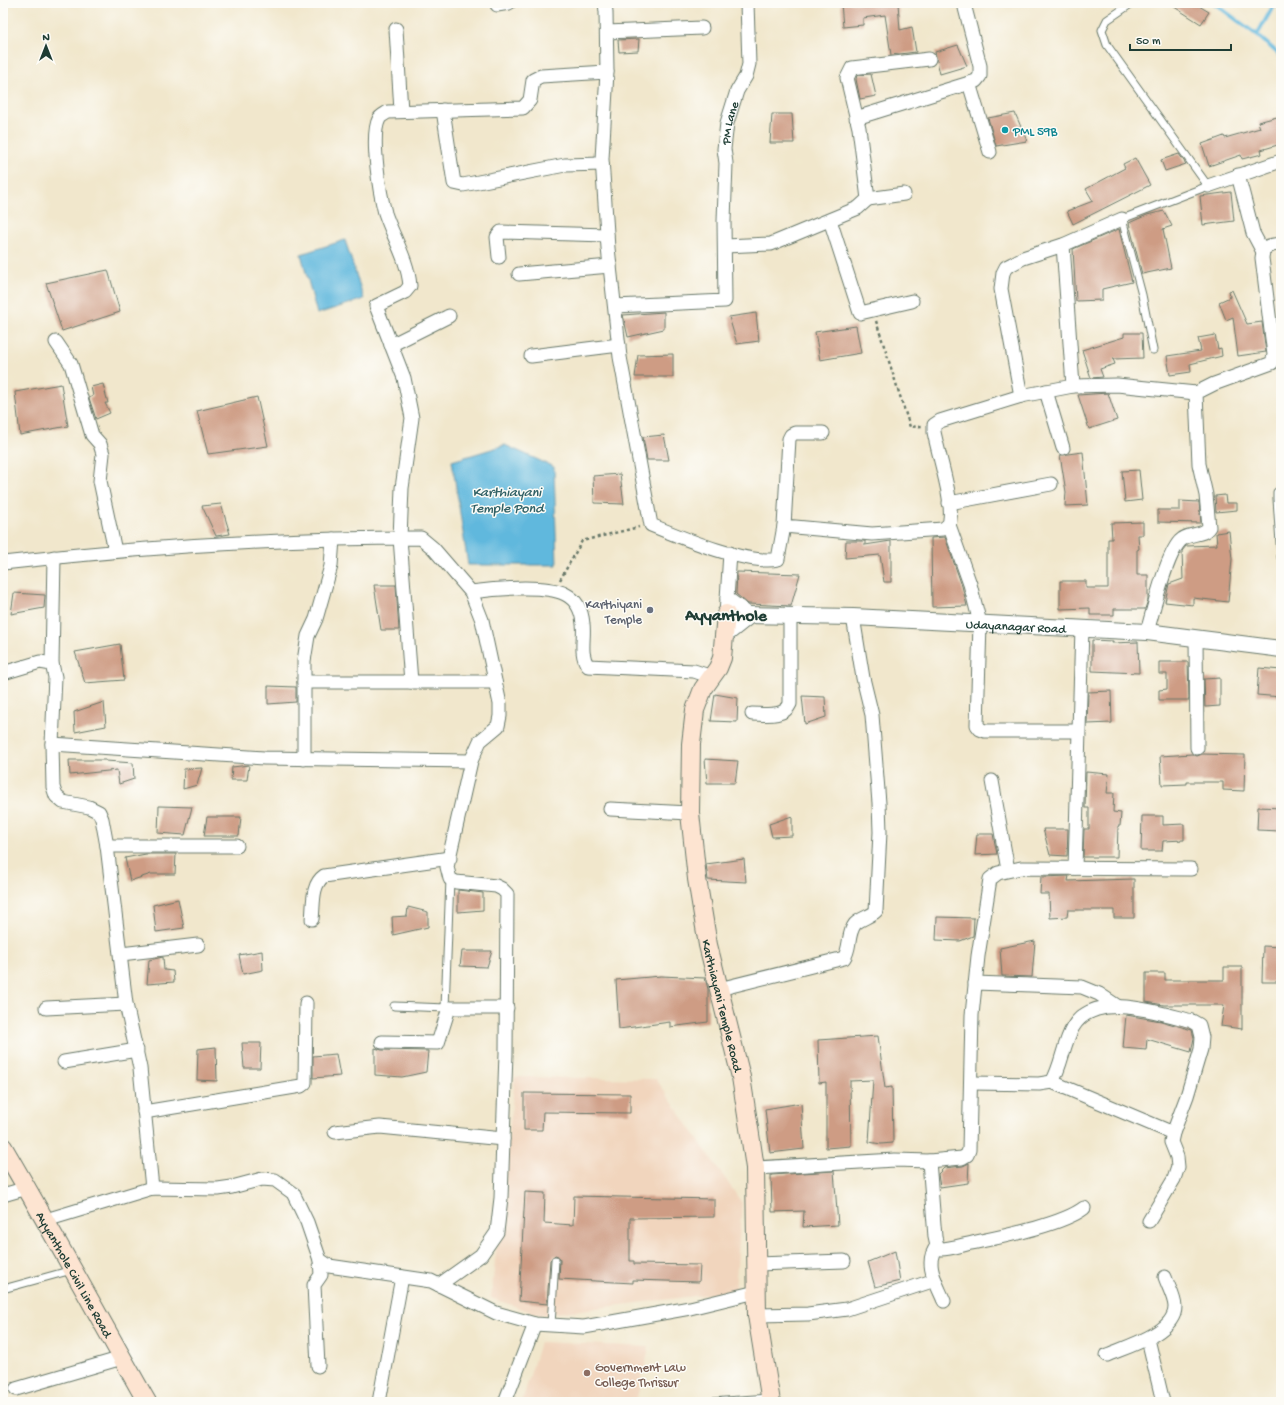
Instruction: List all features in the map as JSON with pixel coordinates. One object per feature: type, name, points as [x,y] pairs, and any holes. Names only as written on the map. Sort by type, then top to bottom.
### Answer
[{"type":"main road","name":"Karthiayani Temple Road","points":[[727,606],[722,658],[718,668],[703,689],[695,710],[691,744],[690,813],[697,879],[708,945],[741,1077],[755,1168],[757,1315],[771,1400]]},
{"type":"main road","name":"Ayyanthole Civil Line Road","points":[[3,1147],[46,1220],[72,1270],[147,1402]]},
{"type":"street","points":[[605,3],[607,72],[602,164],[607,235],[619,345],[651,524],[685,539],[730,553],[768,562],[778,559],[784,526],[791,435],[795,433],[823,433]]},
{"type":"street","name":"PM Lane","points":[[615,306],[725,301],[724,246],[726,163],[724,148],[727,123],[737,91],[746,76],[749,64],[747,3]]},
{"type":"street","points":[[856,118],[976,81],[980,76],[980,66],[965,8]]},
{"type":"street","points":[[607,32],[702,28]]},
{"type":"street","points":[[396,29],[401,111]]},
{"type":"street","points":[[868,199],[859,128],[847,78],[852,68],[930,59]]},
{"type":"street","points":[[411,682],[400,538],[402,488],[412,418],[404,378],[376,306],[405,292],[410,286],[400,250],[385,213],[377,170],[375,131],[379,118],[388,112],[401,111],[523,108],[530,100],[533,80],[542,76],[607,72]]},
{"type":"street","points":[[969,83],[990,152]]},
{"type":"street","points":[[443,110],[454,183],[463,185],[565,165],[602,164]]},
{"type":"street","points":[[1208,186],[1281,160]]},
{"type":"street","points":[[1078,731],[985,731],[980,729],[977,725],[980,623],[970,584],[949,525],[949,503],[934,432],[934,425],[940,421],[1021,396],[1072,386],[1117,385],[1196,393],[1214,384],[1272,363],[1274,355],[1262,250],[1252,233],[1238,175]]},
{"type":"street","points":[[724,246],[771,244],[858,208],[868,199],[904,194]]},
{"type":"street","points":[[1021,396],[1001,289],[1003,273],[1006,267],[1023,258],[1063,245],[1122,219]]},
{"type":"street","points":[[830,220],[860,313],[912,301]]},
{"type":"street","points":[[499,257],[497,237],[501,232],[607,235]]},
{"type":"street","points":[[1262,250],[1267,246],[1281,244]]},
{"type":"street","points":[[1063,245],[1072,386]]},
{"type":"street","points":[[519,274],[610,266]]},
{"type":"street","points":[[391,345],[449,316]]},
{"type":"street","points":[[56,342],[71,364],[92,436],[100,444],[103,454],[100,481],[115,551]]},
{"type":"street","points":[[531,356],[619,345]]},
{"type":"street","points":[[1046,391],[1064,448]]},
{"type":"street","points":[[1147,632],[1163,579],[1175,549],[1185,537],[1207,531],[1210,527],[1206,495],[1199,464],[1196,393]]},
{"type":"street","points":[[949,503],[1051,484]]},
{"type":"street","points":[[784,526],[872,534],[943,528],[949,525]]},
{"type":"street","points":[[3,563],[115,551],[333,539],[421,538],[433,548],[471,592],[482,620],[495,682],[500,716],[498,726],[480,741],[471,761],[447,867],[450,879],[456,882],[496,886],[507,894],[507,1008],[501,1198],[497,1232],[481,1255],[439,1285]]},
{"type":"street","points":[[304,759],[304,661],[308,636],[316,619],[331,566],[333,539]]},
{"type":"street","points":[[725,634],[749,615],[727,606],[730,553]]},
{"type":"street","points":[[54,557],[52,664],[55,677],[52,744],[53,787],[56,796],[63,802],[90,807],[98,812],[107,846],[126,1004],[136,1050],[152,1188]]},
{"type":"street","points":[[471,592],[500,588],[525,588],[564,594],[573,600],[580,609],[583,624],[583,655],[584,661],[588,666],[694,671],[712,677]]},
{"type":"street","name":"Udayanagar Road","points":[[749,615],[853,617],[1147,632],[1281,649]]},
{"type":"street","points":[[752,714],[783,713],[788,710],[790,704],[790,616]]},
{"type":"street","points":[[720,989],[844,958],[848,951],[854,926],[860,920],[871,916],[876,911],[880,840],[879,803],[872,715],[863,678],[853,617]]},
{"type":"street","points":[[1075,868],[1082,628]]},
{"type":"street","points":[[1196,638],[1197,748]]},
{"type":"street","points":[[3,673],[40,662],[52,664]]},
{"type":"street","points":[[304,682],[495,682]]},
{"type":"street","points":[[52,744],[264,758],[471,761]]},
{"type":"street","points":[[992,781],[1008,870]]},
{"type":"street","points":[[610,809],[690,813]]},
{"type":"street","points":[[107,846],[237,846]]},
{"type":"street","points":[[312,919],[315,888],[319,880],[324,876],[450,858]]},
{"type":"street","points":[[755,1168],[896,1160],[929,1161],[962,1158],[967,1155],[969,1150],[972,1014],[987,888],[990,879],[998,873],[1021,868],[1191,869]]},
{"type":"street","points":[[121,954],[198,945]]},
{"type":"street","points":[[975,983],[1082,987],[1100,994],[1117,1006]]},
{"type":"street","points":[[144,1112],[301,1086],[305,1083],[306,1003]]},
{"type":"street","points":[[46,1008],[126,1004]]},
{"type":"street","points":[[1052,1082],[1068,1036],[1074,1025],[1083,1016],[1098,1009],[1117,1006],[1141,1008],[1192,1021],[1199,1025],[1202,1037],[1201,1049],[1171,1142],[1177,1157],[1178,1167],[1174,1179],[1149,1221]]},
{"type":"street","points":[[382,1042],[438,1043],[447,1008],[507,1008]]},
{"type":"street","points":[[64,1062],[136,1050]]},
{"type":"street","points":[[970,1083],[1039,1084],[1052,1082],[1173,1133]]},
{"type":"street","points":[[336,1132],[380,1127],[503,1139]]},
{"type":"street","points":[[929,1161],[937,1246],[930,1257],[931,1269],[944,1302]]},
{"type":"street","points":[[46,1220],[152,1188],[218,1189],[232,1188],[262,1179],[275,1180],[293,1194],[306,1222],[320,1260],[321,1275],[314,1284],[318,1366]]},
{"type":"street","points":[[3,1195],[27,1188]]},
{"type":"street","points":[[937,1246],[946,1249],[999,1237],[1069,1216],[1084,1208]]},
{"type":"street","points":[[320,1260],[329,1266],[431,1281],[496,1313],[535,1324],[584,1327],[690,1308],[756,1292]]},
{"type":"street","points":[[756,1264],[844,1261]]},
{"type":"street","points":[[380,1402],[402,1277]]},
{"type":"street","points":[[1107,1355],[1148,1338],[1164,1327],[1171,1319],[1175,1307],[1165,1277]]},
{"type":"street","points":[[757,1315],[808,1314],[847,1309],[935,1280]]},
{"type":"street","points":[[505,1402],[535,1324]]},
{"type":"street","points":[[1148,1338],[1163,1402]]},
{"type":"street","points":[[16,1389],[122,1358]]},
{"type":"lane","points":[[1132,3],[1107,20],[1102,30],[1107,45],[1208,186],[1122,219],[1142,295],[1153,350]]},
{"type":"lane","points":[[1281,489],[1278,492],[1277,499],[1281,558]]},
{"type":"lane","points":[[394,1006],[447,1008],[450,879]]},
{"type":"lane","points":[[551,1325],[555,1260]]},
{"type":"lane","points":[[3,1290],[72,1270]]},
{"type":"lane","points":[[711,1402],[771,1400]]},
{"type":"path","points":[[872,310],[910,427],[934,425]]},
{"type":"path","points":[[553,592],[582,541],[651,524]]},
{"type":"shaded area","points":[[515,1077],[656,1079],[742,1203],[735,1291],[540,1315],[491,1298]]},
{"type":"shaded area","name":"Government Law College Thrissur","points":[[540,1342],[649,1347],[636,1402],[595,1402],[578,1399],[576,1402],[522,1402]]},
{"type":"water","points":[[345,240],[364,299],[317,314],[301,254]]},
{"type":"water","name":"Karthiayani Temple Pond","points":[[505,445],[554,467],[557,565],[468,565],[452,461]]},
{"type":"building","points":[[841,3],[898,3],[900,30],[912,27],[916,52],[891,55],[885,15],[863,18],[863,25],[843,27]]},
{"type":"building","points":[[1168,3],[1194,3],[1209,12],[1201,24]]},
{"type":"building","points":[[639,39],[638,51],[619,52],[618,40]]},
{"type":"building","points":[[958,45],[967,66],[940,74],[935,52]]},
{"type":"building","points":[[871,74],[876,96],[860,99],[856,79],[857,75]]},
{"type":"building","name":"PML 59B","points":[[1015,113],[1027,141],[996,146],[988,118]]},
{"type":"building","points":[[772,114],[792,114],[794,143],[770,143]]},
{"type":"building","points":[[1277,117],[1281,133],[1281,144],[1261,150],[1262,154],[1242,159],[1241,155],[1209,166],[1202,144],[1224,136],[1225,138],[1260,128],[1258,122]]},
{"type":"building","points":[[1179,154],[1186,164],[1165,171],[1161,160]]},
{"type":"building","points":[[1135,158],[1150,185],[1073,224],[1067,211],[1093,201],[1086,189],[1125,168],[1123,164]]},
{"type":"building","points":[[1231,192],[1234,221],[1203,225],[1200,196]]},
{"type":"building","points":[[1164,211],[1172,226],[1163,229],[1171,268],[1142,274],[1129,223],[1147,215]]},
{"type":"building","points":[[1119,229],[1132,282],[1102,289],[1102,300],[1076,301],[1073,249]]},
{"type":"building","points":[[108,270],[120,312],[62,331],[46,283]]},
{"type":"building","points":[[1232,290],[1247,324],[1262,322],[1266,352],[1238,356],[1233,317],[1226,320],[1219,302],[1230,297],[1229,291]]},
{"type":"building","points":[[664,312],[664,329],[628,337],[623,315]]},
{"type":"building","points":[[756,313],[759,341],[737,344],[729,317]]},
{"type":"building","points":[[856,326],[861,353],[820,360],[815,332]]},
{"type":"building","points":[[1124,333],[1142,333],[1143,358],[1113,359],[1115,364],[1100,369],[1103,377],[1091,378],[1082,350],[1124,337]]},
{"type":"building","points":[[1215,335],[1218,349],[1221,348],[1222,356],[1190,364],[1191,372],[1170,375],[1167,356],[1201,351],[1198,338]]},
{"type":"building","points":[[673,354],[673,377],[635,377],[638,355]]},
{"type":"building","points":[[61,384],[68,426],[20,435],[15,392]]},
{"type":"building","points":[[103,384],[108,403],[105,403],[110,413],[96,419],[89,398],[93,396],[91,387]]},
{"type":"building","points":[[1108,393],[1117,420],[1089,429],[1078,395]]},
{"type":"building","points":[[257,397],[268,446],[208,454],[197,411]]},
{"type":"building","points":[[664,435],[669,460],[647,460],[643,437]]},
{"type":"building","points":[[1083,452],[1088,505],[1065,506],[1066,492],[1060,455]]},
{"type":"building","points":[[1139,470],[1142,500],[1125,502],[1122,471]]},
{"type":"building","points":[[620,474],[624,504],[594,503],[593,476]]},
{"type":"building","points":[[1225,495],[1226,503],[1237,503],[1237,510],[1216,512],[1215,496]]},
{"type":"building","points":[[1180,501],[1199,502],[1201,523],[1158,522],[1158,510],[1180,510]]},
{"type":"building","points":[[221,504],[230,534],[216,536],[202,506]]},
{"type":"building","points":[[1143,522],[1143,535],[1138,535],[1139,549],[1137,550],[1137,575],[1148,575],[1148,600],[1145,609],[1114,609],[1114,615],[1090,615],[1090,608],[1060,609],[1060,581],[1086,581],[1086,588],[1108,588],[1108,539],[1112,539],[1111,523]]},
{"type":"building","points":[[1229,531],[1232,559],[1228,602],[1193,598],[1193,605],[1165,602],[1169,584],[1183,579],[1182,551],[1186,546],[1217,545],[1216,533]]},
{"type":"building","points":[[945,537],[962,586],[967,606],[932,607],[931,538]]},
{"type":"building","points":[[846,541],[865,541],[865,545],[891,541],[891,582],[884,582],[880,555],[845,558]]},
{"type":"building","points":[[737,572],[800,574],[791,606],[748,604],[736,594]]},
{"type":"building","points":[[374,585],[396,585],[399,630],[381,630]]},
{"type":"building","points":[[14,593],[45,595],[44,608],[11,614]]},
{"type":"building","points":[[1092,640],[1113,641],[1112,643],[1138,642],[1139,673],[1092,671]]},
{"type":"building","points":[[120,644],[124,680],[85,683],[75,652]]},
{"type":"building","points":[[1159,662],[1188,662],[1189,700],[1159,700],[1159,690],[1167,689],[1167,674],[1159,674]]},
{"type":"building","points":[[1259,668],[1281,670],[1281,697],[1257,695]]},
{"type":"building","points":[[1220,678],[1220,706],[1205,707],[1204,679]]},
{"type":"building","points":[[268,686],[296,687],[296,702],[268,704]]},
{"type":"building","points":[[1111,691],[1112,723],[1087,724],[1088,692]]},
{"type":"building","points":[[715,694],[738,698],[737,722],[711,721]]},
{"type":"building","points":[[802,696],[825,697],[826,717],[805,724]]},
{"type":"building","points":[[104,702],[106,726],[75,732],[74,712]]},
{"type":"building","points":[[1192,754],[1197,756],[1202,754],[1245,755],[1244,791],[1223,790],[1223,782],[1187,782],[1187,784],[1162,785],[1160,756]]},
{"type":"building","points":[[705,759],[738,761],[735,783],[707,783]]},
{"type":"building","points":[[69,760],[106,760],[133,763],[134,779],[119,784],[117,770],[70,775]]},
{"type":"building","points":[[249,765],[247,780],[231,780],[232,767]]},
{"type":"building","points":[[202,768],[197,785],[183,789],[184,769]]},
{"type":"building","points":[[1086,772],[1109,774],[1107,793],[1114,793],[1113,812],[1121,813],[1120,826],[1118,826],[1117,857],[1083,857],[1084,829],[1089,829],[1089,808],[1085,808]]},
{"type":"building","points":[[159,806],[192,807],[185,835],[158,833]]},
{"type":"building","points":[[1258,807],[1281,808],[1281,831],[1257,830]]},
{"type":"building","points":[[792,816],[792,836],[772,837],[769,824]]},
{"type":"building","points":[[1142,816],[1163,816],[1163,825],[1184,824],[1184,840],[1163,841],[1162,851],[1141,851]]},
{"type":"building","points":[[207,817],[241,817],[239,836],[204,836]]},
{"type":"building","points":[[1043,829],[1068,829],[1067,856],[1050,855]]},
{"type":"building","points":[[977,834],[993,834],[997,854],[975,855]]},
{"type":"building","points":[[146,854],[176,854],[175,874],[151,874],[130,881],[125,858]]},
{"type":"building","points":[[744,859],[746,882],[708,880],[706,864]]},
{"type":"building","points":[[1069,876],[1068,881],[1134,879],[1134,918],[1114,918],[1114,910],[1068,910],[1067,917],[1050,918],[1049,894],[1040,894],[1041,877]]},
{"type":"building","points":[[458,890],[483,893],[483,910],[458,912]]},
{"type":"building","points":[[178,899],[184,928],[156,932],[153,905]]},
{"type":"building","points":[[408,907],[428,912],[428,927],[393,935],[392,917],[407,916]]},
{"type":"building","points":[[937,917],[974,918],[973,936],[960,941],[936,940]]},
{"type":"building","points":[[1035,941],[1032,977],[1002,976],[1000,948]]},
{"type":"building","points":[[1263,946],[1281,947],[1279,982],[1262,982]]},
{"type":"building","points":[[262,951],[263,970],[243,974],[239,955]]},
{"type":"building","points":[[462,951],[492,951],[487,967],[460,966]]},
{"type":"building","points":[[163,957],[164,970],[173,971],[174,982],[147,984],[149,960]]},
{"type":"building","points":[[1224,967],[1242,967],[1242,1029],[1221,1026],[1224,1005],[1164,1005],[1146,1002],[1146,973],[1165,973],[1165,980],[1224,980]]},
{"type":"building","points":[[661,976],[705,978],[708,989],[708,1022],[670,1027],[670,1022],[619,1029],[616,980]]},
{"type":"building","points":[[1126,1015],[1161,1021],[1192,1030],[1194,1038],[1191,1052],[1147,1039],[1146,1050],[1123,1048]]},
{"type":"building","points":[[878,1036],[885,1088],[892,1087],[893,1143],[881,1144],[869,1142],[873,1080],[850,1081],[851,1146],[826,1148],[826,1082],[819,1083],[818,1040]]},
{"type":"building","points":[[242,1043],[261,1043],[260,1068],[244,1068]]},
{"type":"building","points":[[216,1047],[217,1081],[197,1080],[198,1049]]},
{"type":"building","points":[[375,1048],[382,1050],[428,1051],[426,1072],[402,1077],[375,1075]]},
{"type":"building","points":[[336,1054],[340,1076],[313,1078],[313,1056]]},
{"type":"building","points":[[524,1093],[630,1094],[630,1113],[543,1112],[542,1130],[524,1130]]},
{"type":"building","points":[[801,1103],[804,1149],[770,1153],[765,1109]]},
{"type":"building","points":[[969,1163],[968,1183],[940,1187],[938,1174],[944,1168],[963,1166]]},
{"type":"building","points":[[834,1171],[838,1225],[803,1227],[804,1211],[772,1212],[771,1175]]},
{"type":"building","points":[[525,1192],[545,1193],[544,1223],[573,1225],[574,1196],[714,1199],[714,1217],[630,1218],[630,1261],[634,1261],[634,1264],[700,1265],[699,1282],[633,1280],[633,1283],[559,1279],[560,1260],[558,1256],[555,1255],[550,1260],[547,1304],[519,1301]]},
{"type":"building","points":[[895,1251],[900,1281],[875,1287],[868,1262]]},
{"type":"waterway","points":[[1214,3],[1257,35],[1281,56]]},
{"type":"waterway","points":[[1257,35],[1275,3]]},
{"type":"place","name":"PML 59B","points":[[1005,130]]},
{"type":"place","name":"Karthiyani Temple","points":[[650,610]]},
{"type":"place","name":"Government Law College Thrissur","points":[[587,1373]]},
{"type":"district","name":"Ayyanthole","points":[[726,614]]}]
